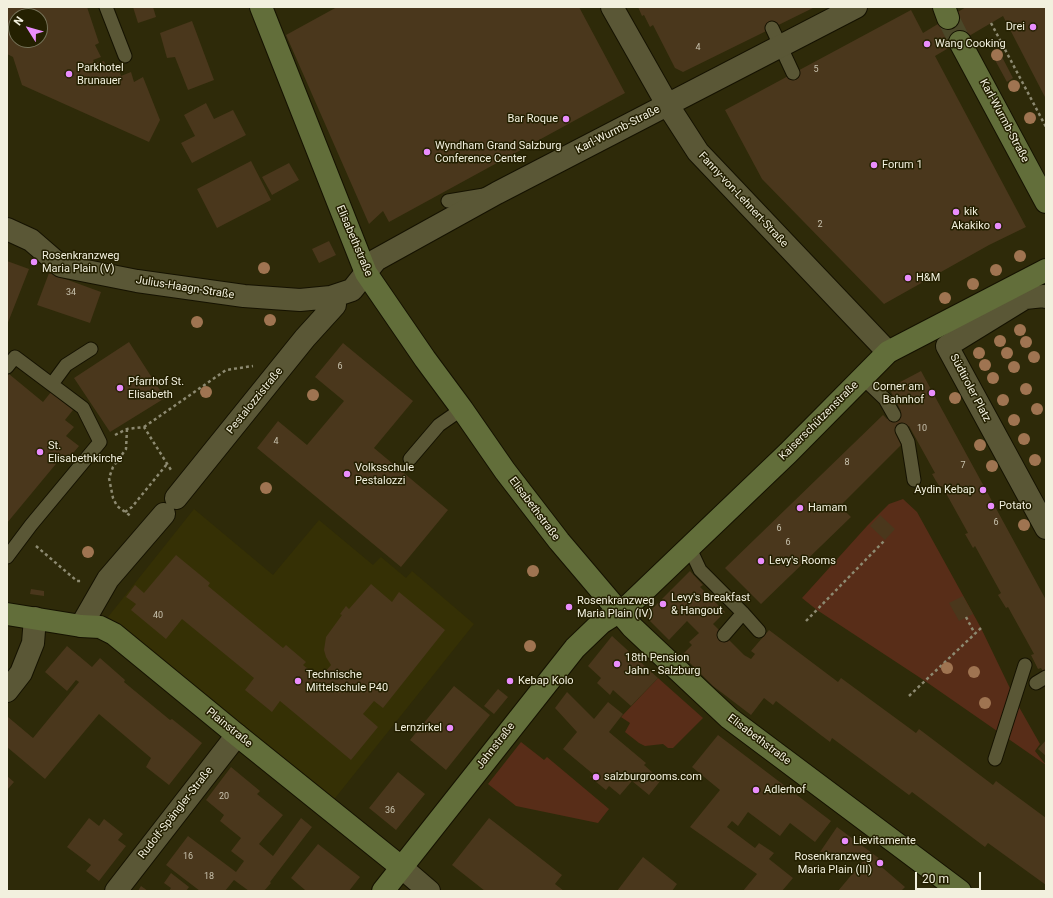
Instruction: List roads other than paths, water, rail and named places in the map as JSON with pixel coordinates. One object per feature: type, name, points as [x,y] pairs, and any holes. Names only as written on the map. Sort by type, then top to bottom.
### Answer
[{"type":"street","name":"Elisabethstraße","points":[[261,7],[366,273],[425,360],[462,410],[490,441],[505,471],[559,541],[632,627],[729,718],[949,888]]},
{"type":"street","name":"Fanny-von-Lehnert-Straße","points":[[612,7],[667,104],[698,152],[888,352]]},
{"type":"street","name":"Karl-Wurmb-Straße","points":[[366,273],[376,260],[497,192],[667,104],[775,37],[856,7]]},
{"type":"street","name":"Karl-Wurmb-Straße","points":[[960,42],[1046,202]]},
{"type":"street","name":"Julius-Haagn-Straße","points":[[7,229],[32,240],[61,266],[143,282],[244,296],[300,300],[331,297],[352,290],[366,273]]},
{"type":"street","name":"Kaiserschützenstraße","points":[[618,611],[628,606],[788,453],[888,352],[1046,270]]},
{"type":"street","name":"Südtiroler Platz","points":[[1046,297],[1025,298],[947,346],[1046,528]]},
{"type":"street","name":"Pestalozzistraße","points":[[81,626],[108,579],[175,500],[318,323],[335,305]]},
{"type":"street","name":"Jahnstraße","points":[[383,891],[574,648],[601,623],[618,611]]},
{"type":"street","name":"Plainstraße","points":[[7,614],[81,626],[100,627],[114,634],[429,891]]},
{"type":"street","points":[[7,691],[21,673],[33,643],[36,618]]},
{"type":"street","name":"Rudolf-Spängler-Straße","points":[[116,891],[237,735]]},
{"type":"lane","points":[[106,7],[125,56]]},
{"type":"lane","points":[[775,37],[792,73]]},
{"type":"lane","points":[[448,200],[497,192]]},
{"type":"lane","points":[[52,384],[66,365],[91,349]]},
{"type":"lane","points":[[7,366],[15,357],[83,408],[100,442],[7,557]]},
{"type":"lane","points":[[863,378],[885,399],[894,415]]},
{"type":"lane","points":[[410,460],[439,425],[462,410]]},
{"type":"lane","points":[[902,430],[908,442],[914,480]]},
{"type":"lane","points":[[687,549],[693,555],[700,570],[759,631]]},
{"type":"lane","points":[[724,636],[743,613]]},
{"type":"lane","points":[[995,759],[1025,665]]},
{"type":"tunnel","points":[[948,18],[960,42]]},
{"type":"place","name":"Drei","points":[[1033,27]]},
{"type":"place","name":"Wang Cooking","points":[[927,44]]},
{"type":"place","name":"Parkhotel Brunauer","points":[[69,74]]},
{"type":"place","name":"Bar Roque","points":[[566,119]]},
{"type":"place","name":"Wyndham Grand Salzburg Conference Center","points":[[427,152]]},
{"type":"place","name":"Forum 1","points":[[874,165]]},
{"type":"place","name":"kik","points":[[956,212]]},
{"type":"place","name":"Akakiko","points":[[998,226]]},
{"type":"place","name":"Rosenkranzweg Maria Plain (V)","points":[[34,262]]},
{"type":"place","name":"H&M","points":[[908,278]]},
{"type":"place","name":"Pfarrhof St. Elisabeth","points":[[120,388]]},
{"type":"place","name":"Corner am Bahnhof","points":[[932,393]]},
{"type":"place","name":"St. Elisabethkirche","points":[[40,452]]},
{"type":"place","name":"Volksschule Pestalozzi","points":[[347,474]]},
{"type":"place","name":"Aydin Kebap","points":[[983,490]]},
{"type":"place","name":"Potato","points":[[991,506]]},
{"type":"place","name":"Hamam","points":[[800,508]]},
{"type":"place","name":"Levy's Rooms","points":[[761,561]]},
{"type":"place","name":"Levy's Breakfast & Hangout","points":[[663,604]]},
{"type":"place","name":"Rosenkranzweg Maria Plain (IV)","points":[[569,607]]},
{"type":"place","name":"18th Pension Jahn - Salzburg","points":[[617,664]]},
{"type":"place","name":"Technische Mittelschule P40","points":[[298,681]]},
{"type":"place","name":"Kebap Kolo","points":[[510,681]]},
{"type":"place","name":"Lernzirkel","points":[[450,728]]},
{"type":"place","name":"salzburgrooms.com","points":[[596,777]]},
{"type":"place","name":"Adlerhof","points":[[756,790]]},
{"type":"place","name":"Lievitamente","points":[[845,841]]},
{"type":"place","name":"Rosenkranzweg Maria Plain (III)","points":[[880,863]]}]
